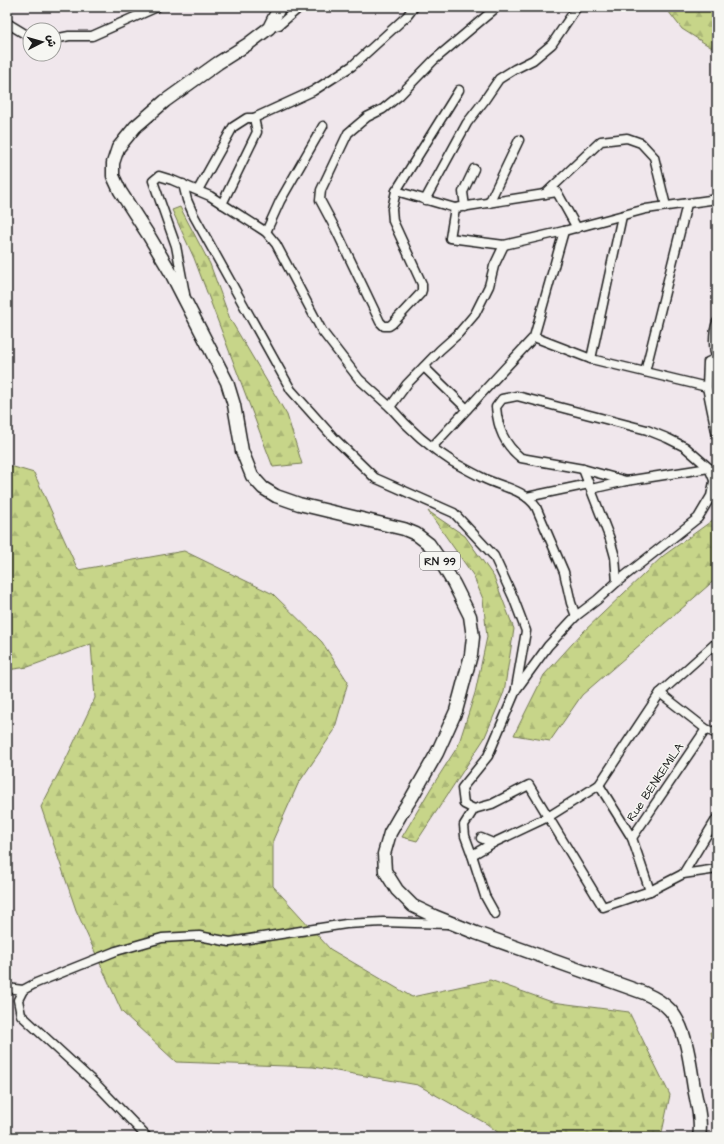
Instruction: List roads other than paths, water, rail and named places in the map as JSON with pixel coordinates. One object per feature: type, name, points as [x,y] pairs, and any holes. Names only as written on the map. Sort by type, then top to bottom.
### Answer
[{"type":"main road","name":"RN 99","points":[[278,7],[269,28],[165,101],[135,127],[118,148],[113,163],[113,176],[120,192],[161,256],[227,382],[234,405],[242,451],[252,476],[263,488],[276,496],[298,504],[404,529],[416,534],[429,544],[438,557],[470,616],[473,637],[471,655],[456,711],[437,753],[390,833],[384,854],[386,871],[397,890],[413,906],[454,924],[644,993],[658,1000],[670,1010],[680,1026],[688,1049],[700,1119],[698,1137]]},
{"type":"street","points":[[62,37],[92,36],[157,7]]},
{"type":"street","points":[[269,28],[279,25],[300,7]]},
{"type":"street","points":[[198,190],[233,127],[247,118],[254,118],[313,91],[352,66],[407,16],[414,7]]},
{"type":"street","points":[[459,90],[396,191],[392,203],[393,221],[420,281],[422,290],[392,324],[386,326],[381,324],[320,200],[321,190],[348,133],[367,117],[383,109],[394,100],[434,60],[497,7]]},
{"type":"street","points":[[425,200],[468,123],[499,79],[533,60],[552,44],[577,7]]},
{"type":"street","points":[[7,23],[22,32]]},
{"type":"street","points":[[222,204],[257,132],[254,118]]},
{"type":"street","points":[[266,232],[280,201],[322,126]]},
{"type":"street","points":[[544,194],[601,141],[628,138],[641,143],[654,157],[666,206]]},
{"type":"street","points":[[489,203],[519,140]]},
{"type":"street","points":[[465,207],[463,192],[474,168]]},
{"type":"street","points":[[188,308],[176,246],[153,180],[159,176],[183,184],[210,196],[266,232],[276,244],[322,331],[359,379],[390,407],[409,428],[432,447],[452,461],[483,478],[527,497],[536,507],[564,572],[571,603],[576,616]]},
{"type":"street","points":[[183,184],[187,200],[194,216],[291,390],[333,437],[375,478],[454,513],[494,556],[513,597],[526,631],[516,690]]},
{"type":"street","points":[[396,191],[455,208],[557,192],[577,228]]},
{"type":"street","points":[[455,208],[450,238],[504,245],[577,228],[646,209],[717,199]]},
{"type":"street","points":[[645,372],[687,204]]},
{"type":"street","points":[[591,359],[622,216]]},
{"type":"street","points":[[432,447],[534,337],[564,231]]},
{"type":"street","points":[[390,407],[407,384],[458,334],[475,314],[489,286],[494,266],[504,245]]},
{"type":"street","points":[[717,322],[715,326],[715,354],[717,359],[708,362],[707,387],[717,436]]},
{"type":"street","points":[[534,337],[591,359],[707,387]]},
{"type":"street","points":[[424,367],[467,409]]},
{"type":"street","points":[[626,481],[583,469],[521,458],[514,452],[502,436],[496,407],[502,399],[517,396],[647,430],[685,447],[713,468],[714,480],[711,496],[698,518],[576,616],[548,646],[516,690],[488,756],[462,788],[464,804],[474,809],[492,804],[529,785],[602,907],[650,891],[683,874],[717,869]]},
{"type":"street","points":[[527,497],[713,468]]},
{"type":"street","points":[[583,469],[610,539],[615,557],[617,582]]},
{"type":"street","points":[[472,855],[493,843],[548,817],[599,784],[660,693],[717,642]]},
{"type":"street","points":[[660,693],[706,729],[717,734]]},
{"type":"street","name":"Rue BENKEMILA","points":[[599,784],[632,838],[706,729]]},
{"type":"street","points":[[474,809],[464,825],[465,836],[485,896],[495,914]]},
{"type":"street","points":[[683,874],[717,818]]},
{"type":"street","points":[[481,838],[493,843]]},
{"type":"street","points":[[632,838],[650,891]]},
{"type":"street","points":[[147,1137],[99,1087],[21,1015],[18,1000],[23,990],[36,983],[116,951],[162,938],[199,936],[230,942],[346,924],[383,922],[454,924]]},
{"type":"street","points":[[7,988],[23,990]]}]
